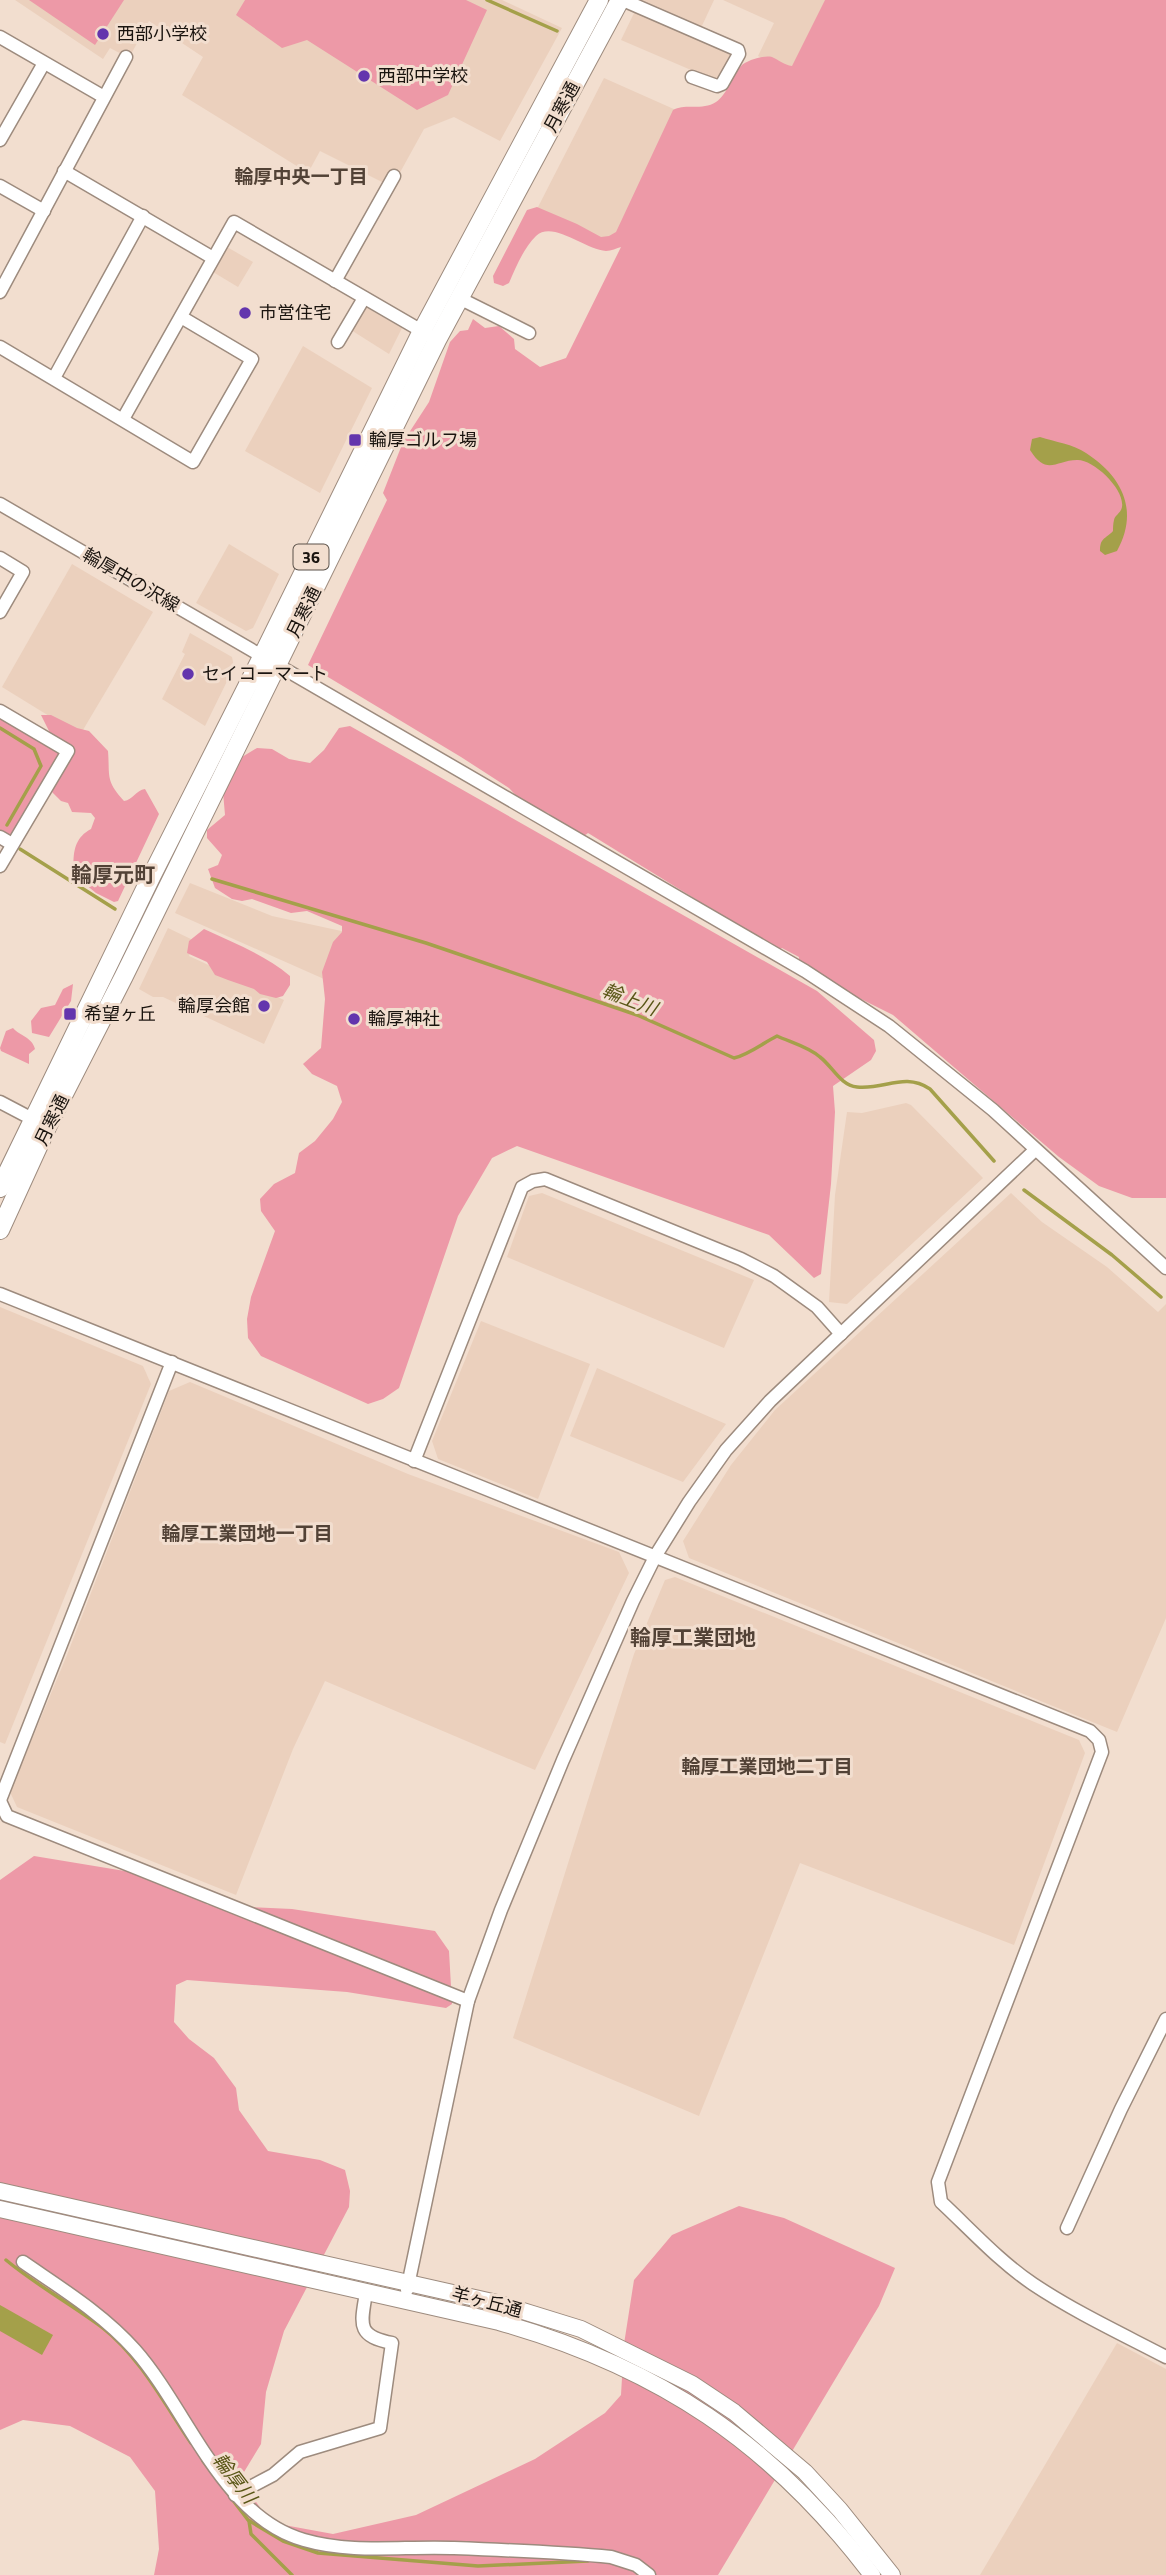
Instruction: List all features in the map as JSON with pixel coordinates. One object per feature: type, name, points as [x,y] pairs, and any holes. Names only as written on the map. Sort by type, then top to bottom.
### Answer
[{"type":"highway","name":"月寒通","points":[[0,1230],[40,1124],[151,877],[270,662],[429,336],[599,0]]},
{"type":"highway","name":"月寒通","points":[[429,336],[459,298],[621,0]]},
{"type":"highway","name":"月寒通","points":[[0,1188],[40,1124]]},
{"type":"main road","name":"羊ヶ丘通","points":[[0,2191],[409,2282],[497,2303],[581,2329],[692,2384],[734,2412],[805,2472],[841,2510],[891,2575]]},
{"type":"main road","name":"羊ヶ丘通","points":[[0,2209],[499,2322],[541,2334],[665,2387],[730,2430],[798,2489],[826,2518],[872,2575]]},
{"type":"street","points":[[621,0],[738,50],[722,84],[717,86],[692,77]]},
{"type":"street","points":[[0,37],[104,97]]},
{"type":"street","points":[[1,287],[127,57]]},
{"type":"street","points":[[0,140],[44,63]]},
{"type":"street","points":[[64,171],[214,258]]},
{"type":"street","points":[[335,281],[394,176]]},
{"type":"street","points":[[0,186],[44,211]]},
{"type":"street","points":[[54,378],[143,216]]},
{"type":"street","points":[[123,419],[234,222],[429,336]]},
{"type":"street","points":[[338,342],[364,298]]},
{"type":"street","points":[[459,298],[529,333]]},
{"type":"street","points":[[0,347],[193,462],[251,359],[181,317]]},
{"type":"street","name":"輪厚中の沢線","points":[[0,504],[805,971],[889,1026],[993,1110],[1166,1268]]},
{"type":"street","points":[[0,558],[23,572],[0,612]]},
{"type":"street","points":[[0,711],[68,751],[0,866]]},
{"type":"street","points":[[0,837],[12,844]]},
{"type":"street","points":[[0,1102],[40,1124]]},
{"type":"street","points":[[405,2302],[468,2001],[500,1910],[563,1760],[656,1555],[726,1450],[770,1401],[1035,1150]]},
{"type":"street","points":[[414,1461],[522,1187],[533,1181],[545,1179],[741,1259],[774,1276],[817,1307],[841,1334]]},
{"type":"street","points":[[0,1294],[1090,1731],[1099,1740],[1102,1752],[938,2182],[938,2194],[941,2202],[968,2228],[1005,2263],[1032,2283],[1057,2300],[1166,2357]]},
{"type":"street","points":[[172,1362],[0,1800],[7,1816],[468,2001]]},
{"type":"street","points":[[1067,2228],[1121,2109],[1166,2019]]},
{"type":"street","points":[[23,2262],[91,2309],[137,2352],[236,2495],[269,2525],[305,2541],[344,2548],[453,2548],[583,2554],[621,2560],[636,2565],[649,2575]]},
{"type":"street","points":[[236,2495],[273,2475],[300,2452],[380,2428],[392,2343],[373,2339],[363,2328],[361,2320],[366,2293]]},
{"type":"shaded area","name":"西部中学校","points":[[15,0],[502,0],[562,28],[500,141],[454,117],[424,129],[392,187],[320,151],[308,173],[182,95],[203,57],[149,21],[129,58],[110,48],[103,59]]},
{"type":"shaded area","points":[[29,0],[124,0],[95,45]]},
{"type":"shaded area","points":[[245,0],[466,0],[487,10],[448,95],[417,110],[307,40],[282,48],[236,15]]},
{"type":"shaded area","points":[[642,0],[714,0],[700,30],[640,4]]},
{"type":"shaded area","points":[[723,0],[827,0],[795,75],[758,56],[774,23]]},
{"type":"shaded area","points":[[825,0],[1166,0],[1166,1198],[1132,1198],[1099,1186],[1059,1157],[893,1015],[833,985],[799,962],[799,957],[782,948],[779,950],[698,904],[697,900],[588,833],[584,836],[568,829],[548,813],[522,802],[509,788],[461,757],[308,665],[387,500],[383,493],[403,442],[429,402],[450,342],[460,331],[468,330],[473,319],[485,328],[499,326],[514,339],[515,349],[540,367],[566,358],[621,247],[608,251],[560,233],[543,232],[527,247],[509,283],[503,286],[494,283],[493,276],[527,210],[537,207],[601,237],[616,232],[673,110],[716,102],[741,66],[751,60],[772,57],[792,66]]},
{"type":"shaded area","points":[[636,9],[735,51],[719,82],[621,40]]},
{"type":"shaded area","points":[[604,78],[676,110],[614,248],[536,211]]},
{"type":"shaded area","points":[[227,247],[253,262],[238,287],[213,272]]},
{"type":"shaded area","points":[[364,306],[402,328],[389,354],[351,330]]},
{"type":"shaded area","points":[[303,346],[372,388],[320,493],[245,451]]},
{"type":"shaded area","points":[[1040,437],[1070,445],[1086,453],[1099,462],[1118,484],[1124,496],[1127,522],[1117,551],[1105,555],[1100,551],[1102,541],[1113,531],[1113,523],[1122,507],[1122,500],[1113,484],[1107,476],[1084,461],[1052,465],[1042,463],[1030,450],[1032,439]]},
{"type":"shaded area","points":[[229,544],[279,574],[253,628],[246,631],[196,603]]},
{"type":"shaded area","points":[[72,564],[153,612],[80,735],[2,687]]},
{"type":"shaded area","points":[[190,633],[232,657],[234,667],[205,726],[162,699],[185,654],[182,652]]},
{"type":"shaded area","points":[[0,711],[68,751],[12,844],[0,837]]},
{"type":"shaded area","points":[[41,715],[51,715],[89,731],[108,751],[110,778],[118,794],[124,801],[145,789],[159,814],[118,901],[114,902],[96,893],[74,875],[77,843],[91,829],[95,818],[91,813],[72,812],[68,803],[61,801],[52,792],[60,775],[62,743],[50,733]]},
{"type":"shaded area","points":[[350,726],[817,991],[874,1040],[876,1051],[871,1060],[833,1086],[835,1112],[831,1184],[821,1274],[814,1278],[769,1235],[517,1146],[492,1158],[458,1216],[399,1388],[383,1399],[368,1404],[261,1356],[248,1338],[247,1319],[251,1297],[275,1231],[261,1211],[260,1199],[274,1184],[295,1173],[299,1153],[315,1141],[333,1119],[342,1102],[337,1086],[312,1074],[303,1064],[321,1048],[325,999],[322,972],[333,942],[342,932],[342,926],[307,911],[291,913],[252,899],[232,899],[215,888],[208,869],[218,865],[222,855],[207,838],[207,830],[225,815],[223,792],[242,757],[257,748],[272,749],[289,759],[310,763],[324,750],[339,728]]},
{"type":"shaded area","points":[[190,883],[272,916],[346,932],[324,979],[175,913]]},
{"type":"shaded area","points":[[168,928],[195,941],[189,956],[284,1000],[264,1044],[163,997],[153,997],[139,989]]},
{"type":"shaded area","points":[[204,929],[260,956],[290,976],[290,985],[283,996],[276,998],[260,994],[254,989],[215,975],[207,962],[187,953],[189,941]]},
{"type":"shaded area","points":[[73,984],[71,1001],[49,1037],[32,1033],[31,1021],[41,1008],[55,1005],[63,989]]},
{"type":"shaded area","points":[[13,1028],[29,1039],[35,1049],[29,1054],[29,1064],[1,1051],[6,1031]]},
{"type":"shaded area","points":[[906,1103],[983,1178],[847,1304],[829,1302],[835,1195],[847,1112],[862,1113]]},
{"type":"shaded area","points":[[542,1193],[754,1280],[724,1348],[507,1257],[529,1196]]},
{"type":"shaded area","points":[[1011,1193],[1042,1222],[1107,1267],[1158,1312],[1166,1304],[1166,1618],[1117,1732],[689,1558],[683,1541],[731,1465],[775,1410]]},
{"type":"shaded area","points":[[0,1307],[143,1366],[151,1384],[5,1744],[0,1742]]},
{"type":"shaded area","points":[[481,1321],[590,1364],[538,1499],[438,1459],[432,1441]]},
{"type":"shaded area","points":[[597,1368],[726,1424],[683,1482],[570,1436]]},
{"type":"shaded area","points":[[190,1382],[408,1474],[619,1552],[629,1573],[535,1770],[325,1681],[293,1749],[236,1895],[17,1807],[10,1792],[67,1655],[169,1391]]},
{"type":"shaded area","points":[[675,1577],[1079,1740],[1085,1753],[1014,1945],[800,1863],[699,2116],[513,2038],[634,1654],[665,1580]]},
{"type":"shaded area","points":[[34,1856],[167,1878],[208,1905],[292,1909],[435,1931],[449,1951],[452,2004],[446,2008],[347,1992],[187,1980],[176,1985],[174,2022],[189,2039],[214,2058],[236,2088],[239,2110],[268,2151],[320,2160],[345,2170],[350,2191],[349,2207],[284,2331],[266,2392],[261,2444],[244,2472],[242,2482],[266,2516],[284,2525],[333,2534],[416,2515],[535,2459],[605,2413],[621,2395],[624,2344],[634,2280],[672,2235],[739,2206],[784,2218],[895,2268],[879,2306],[718,2575],[154,2575],[159,2549],[155,2491],[130,2457],[70,2426],[23,2420],[0,2430],[0,1880]]},
{"type":"shaded area","points":[[0,2305],[53,2335],[42,2355],[0,2331]]},
{"type":"shaded area","points":[[1117,2343],[1166,2369],[1166,2575],[980,2575]]},
{"type":"waterway","points":[[487,0],[557,31]]},
{"type":"waterway","name":"輪上川","points":[[0,728],[34,749],[41,766],[7,825]]},
{"type":"waterway","name":"輪上川","points":[[20,849],[115,909]]},
{"type":"waterway","name":"輪上川","points":[[212,879],[426,943],[637,1015],[734,1058],[777,1036],[816,1053],[851,1086],[867,1087],[903,1082],[921,1084],[930,1089],[994,1161]]},
{"type":"waterway","name":"輪上川","points":[[1024,1190],[1112,1255],[1161,1297]]},
{"type":"waterway","name":"輪厚川","points":[[6,2260],[91,2319],[116,2340],[151,2382],[191,2443]]},
{"type":"waterway","name":"輪厚川","points":[[203,2461],[248,2520],[283,2541],[318,2553],[478,2566],[588,2561]]},
{"type":"waterway","points":[[249,2521],[251,2534],[292,2575]]},
{"type":"place","name":"西部小学校","points":[[103,34]]},
{"type":"place","name":"西部中学校","points":[[364,76]]},
{"type":"place","name":"市営住宅","points":[[245,313]]},
{"type":"place","name":"輪厚ゴルフ場","points":[[355,440]]},
{"type":"place","name":"セイコーマート","points":[[188,674]]},
{"type":"place","name":"輪厚会館","points":[[264,1006]]},
{"type":"place","name":"希望ヶ丘","points":[[70,1014]]},
{"type":"place","name":"輪厚神社","points":[[354,1019]]},
{"type":"district","name":"輪厚中央一丁目","points":[[301,176]]},
{"type":"district","name":"輪厚元町","points":[[113,875]]},
{"type":"district","name":"輪厚工業団地一丁目","points":[[247,1533]]},
{"type":"district","name":"輪厚工業団地","points":[[693,1638]]},
{"type":"district","name":"輪厚工業団地二丁目","points":[[767,1766]]}]
